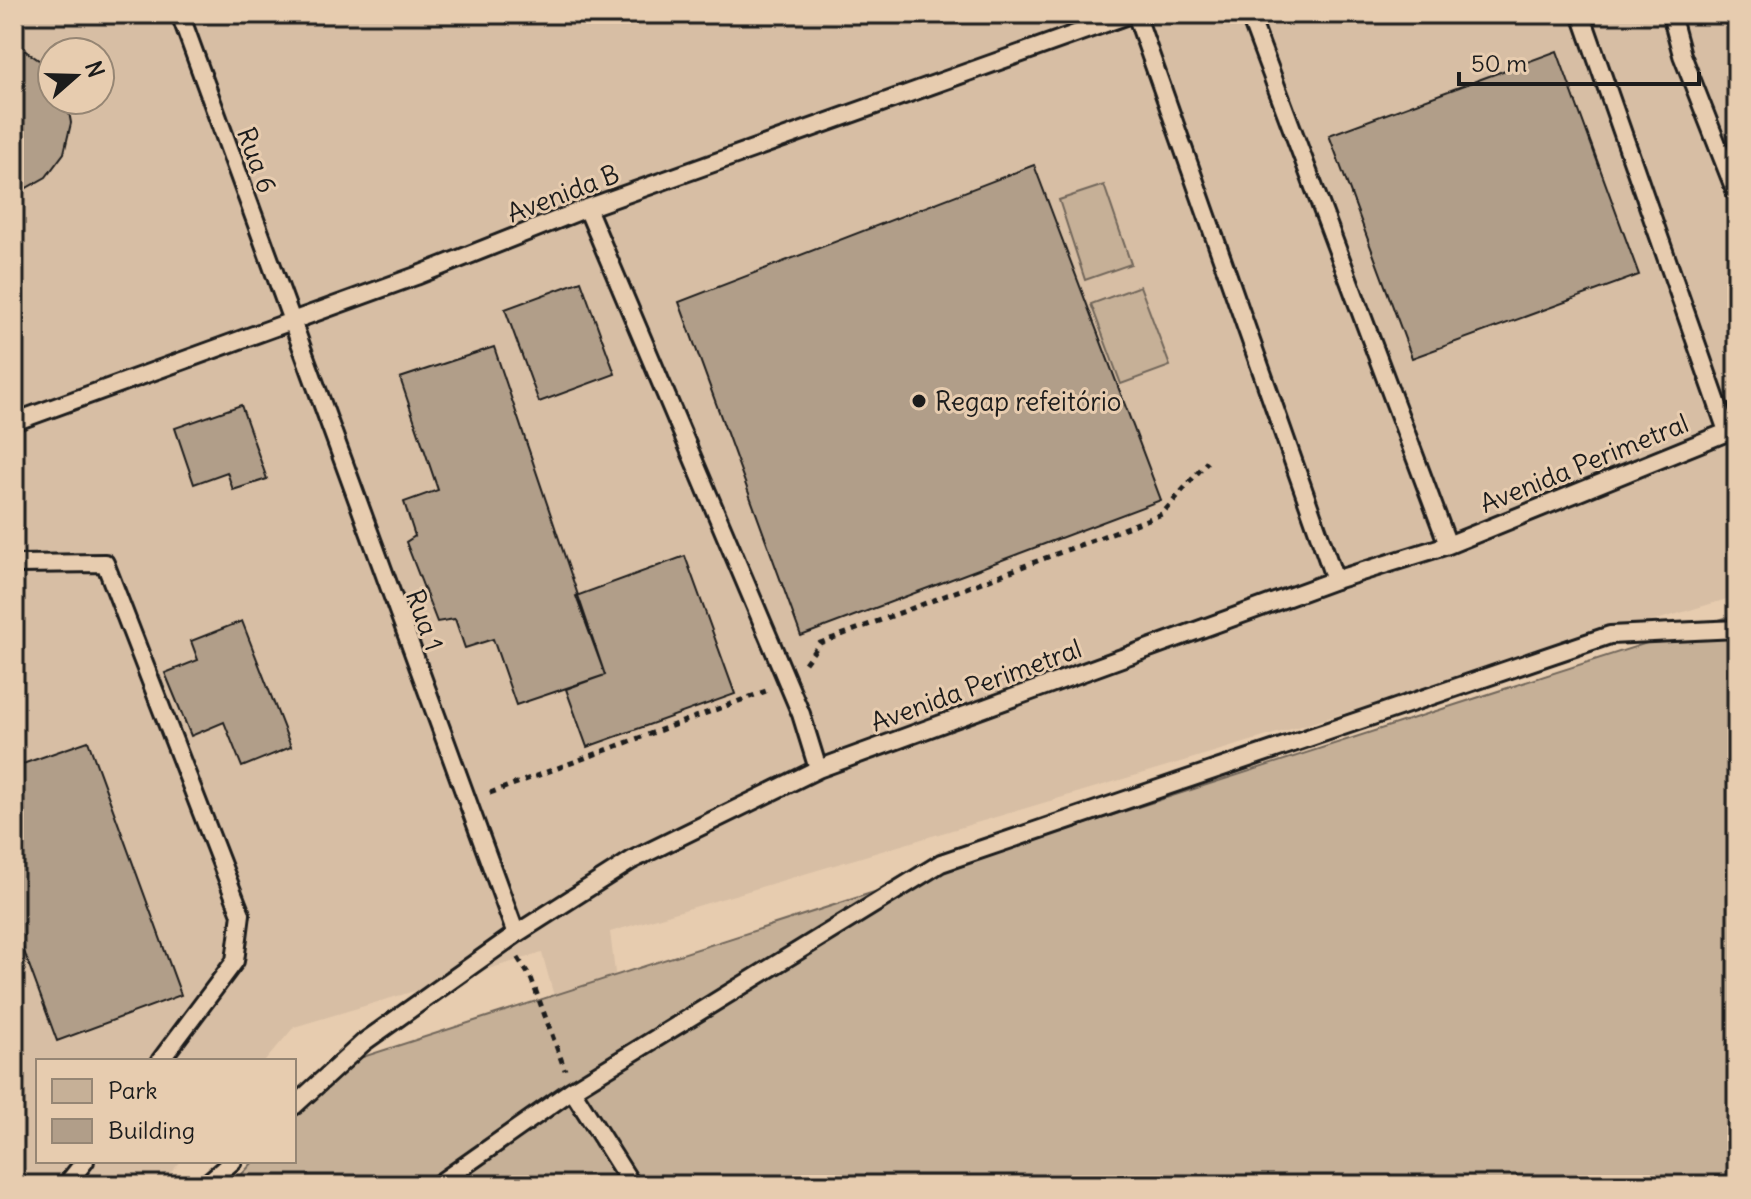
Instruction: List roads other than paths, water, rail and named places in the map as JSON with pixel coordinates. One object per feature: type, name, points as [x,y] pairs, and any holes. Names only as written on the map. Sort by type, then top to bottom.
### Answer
[{"type":"lane","name":"Rua 6","points":[[180,14],[289,322]]},
{"type":"lane","name":"Avenida B","points":[[14,422],[289,322],[587,208],[1134,14]]},
{"type":"lane","points":[[1134,14],[1335,580]]},
{"type":"lane","points":[[1249,14],[1448,545]]},
{"type":"lane","points":[[1581,14],[1732,430]]},
{"type":"lane","points":[[1671,14],[1682,55],[1737,195]]},
{"type":"lane","points":[[587,208],[788,683],[818,769]]},
{"type":"lane","name":"Rua 1","points":[[289,322],[516,934]]},
{"type":"lane","points":[[1732,430],[1737,414]]},
{"type":"lane","name":"Avenida Perimetral","points":[[296,1104],[364,1042],[516,934],[632,860],[818,769],[1335,580],[1448,545],[1732,430]]},
{"type":"lane","points":[[14,564],[105,563],[241,914],[235,961],[162,1059]]},
{"type":"lane","points":[[437,1185],[572,1090],[941,863],[1610,635],[1737,629]]},
{"type":"lane","points":[[572,1090],[632,1185]]},
{"type":"lane","points":[[66,1185],[83,1163]]},
{"type":"lane","points":[[205,1185],[231,1163]]},
{"type":"place","name":"Regap refeitório","points":[[919,401]]}]
